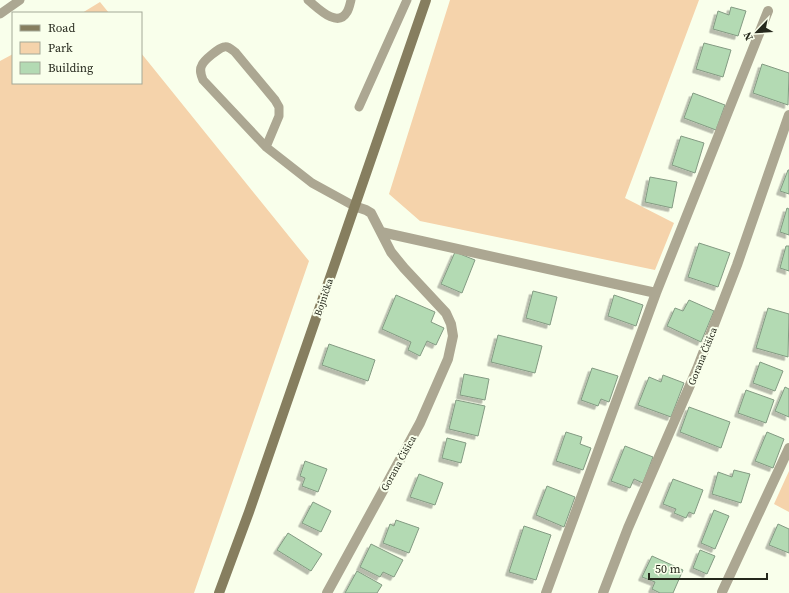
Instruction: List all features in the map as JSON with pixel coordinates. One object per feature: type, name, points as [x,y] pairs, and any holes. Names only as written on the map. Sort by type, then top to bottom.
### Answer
[{"type":"main road","name":"Bojnička","points":[[220,593],[252,505],[426,0]]},
{"type":"street","points":[[546,593],[656,293],[768,11]]},
{"type":"street","name":"Gorana Čišica","points":[[603,593],[628,528],[697,369],[737,265],[789,115]]},
{"type":"street","name":"Gorana Čišica","points":[[327,593],[420,423],[448,359],[453,336],[451,324],[446,313],[391,252],[370,213],[354,206]]},
{"type":"street","points":[[381,232],[656,293]]},
{"type":"street","points":[[722,592],[789,448]]},
{"type":"lane","points":[[0,14],[20,0]]},
{"type":"lane","points":[[308,0],[332,18],[338,19],[348,12],[351,0]]},
{"type":"lane","points":[[359,107],[407,0]]},
{"type":"lane","points":[[266,147],[279,116],[278,107],[275,100],[235,52],[229,47],[222,47],[206,59],[202,65],[200,72],[203,80],[266,147],[312,183],[354,206]]},
{"type":"green space","points":[[450,0],[699,0],[625,198],[674,223],[655,270],[420,221],[389,194]]},
{"type":"green space","points":[[100,2],[108,12],[84,12]]},
{"type":"green space","points":[[142,54],[309,261],[194,593],[0,593],[0,61],[12,55],[12,84],[142,84]]},
{"type":"green space","points":[[789,471],[789,512],[774,504]]},
{"type":"building","points":[[731,7],[746,11],[738,36],[713,29],[718,11],[729,15]]},
{"type":"building","points":[[704,43],[731,50],[723,77],[696,69]]},
{"type":"building","points":[[762,64],[789,73],[788,105],[753,93]]},
{"type":"building","points":[[693,93],[725,105],[716,130],[684,118]]},
{"type":"building","points":[[681,136],[704,143],[695,173],[672,165]]},
{"type":"building","points":[[789,170],[789,194],[780,191]]},
{"type":"building","points":[[650,177],[677,182],[672,208],[645,202]]},
{"type":"building","points":[[787,208],[789,209],[789,235],[780,232]]},
{"type":"building","points":[[699,243],[730,253],[718,287],[688,277]]},
{"type":"building","points":[[786,246],[789,246],[789,271],[780,268]]},
{"type":"building","points":[[455,252],[475,260],[462,293],[441,284]]},
{"type":"building","points":[[533,291],[557,297],[550,325],[526,318]]},
{"type":"building","points":[[396,295],[435,312],[431,322],[444,328],[436,345],[427,341],[420,356],[408,350],[411,342],[382,329]]},
{"type":"building","points":[[614,295],[643,305],[636,326],[608,316]]},
{"type":"building","points":[[689,300],[714,311],[701,342],[667,326],[675,308],[683,311]]},
{"type":"building","points":[[768,308],[789,314],[788,357],[756,348]]},
{"type":"building","points":[[498,335],[542,346],[535,373],[491,362]]},
{"type":"building","points":[[329,344],[375,360],[368,381],[322,365]]},
{"type":"building","points":[[760,362],[783,371],[775,391],[753,383]]},
{"type":"building","points":[[592,368],[618,376],[609,402],[601,399],[598,406],[581,400]]},
{"type":"building","points":[[464,374],[489,379],[485,400],[460,395]]},
{"type":"building","points":[[663,375],[684,383],[671,417],[638,405],[649,377],[661,382]]},
{"type":"building","points":[[785,387],[789,389],[789,417],[775,411]]},
{"type":"building","points":[[746,390],[774,400],[766,423],[738,413]]},
{"type":"building","points":[[456,400],[485,406],[478,436],[449,429]]},
{"type":"building","points":[[689,407],[730,422],[721,448],[680,432]]},
{"type":"building","points":[[566,432],[582,437],[580,444],[591,448],[583,470],[556,461]]},
{"type":"building","points":[[767,432],[784,439],[773,468],[755,461]]},
{"type":"building","points":[[447,438],[466,443],[461,463],[442,458]]},
{"type":"building","points":[[625,446],[653,457],[643,483],[634,479],[630,488],[611,481]]},
{"type":"building","points":[[305,461],[327,469],[318,492],[302,486],[305,478],[300,476]]},
{"type":"building","points":[[734,470],[750,474],[741,503],[712,494],[718,472],[732,477]]},
{"type":"building","points":[[419,474],[443,483],[435,505],[410,497]]},
{"type":"building","points":[[673,479],[703,490],[694,514],[689,512],[686,518],[674,513],[676,509],[663,504]]},
{"type":"building","points":[[547,486],[575,497],[564,527],[536,515]]},
{"type":"building","points":[[313,502],[331,511],[321,532],[302,523]]},
{"type":"building","points":[[714,510],[729,516],[715,549],[701,543]]},
{"type":"building","points":[[396,520],[419,528],[409,553],[383,543],[390,524],[394,526]]},
{"type":"building","points":[[778,524],[789,529],[789,553],[769,545]]},
{"type":"building","points":[[524,526],[551,535],[536,580],[509,572]]},
{"type":"building","points":[[288,533],[322,554],[311,571],[277,550]]},
{"type":"building","points":[[371,544],[403,560],[394,577],[383,572],[380,577],[360,567]]},
{"type":"building","points":[[700,550],[715,556],[707,574],[693,568]]},
{"type":"building","points":[[652,556],[683,570],[673,593],[660,593],[652,589],[655,582],[642,577]]},
{"type":"building","points":[[357,571],[382,585],[377,593],[345,593]]}]
